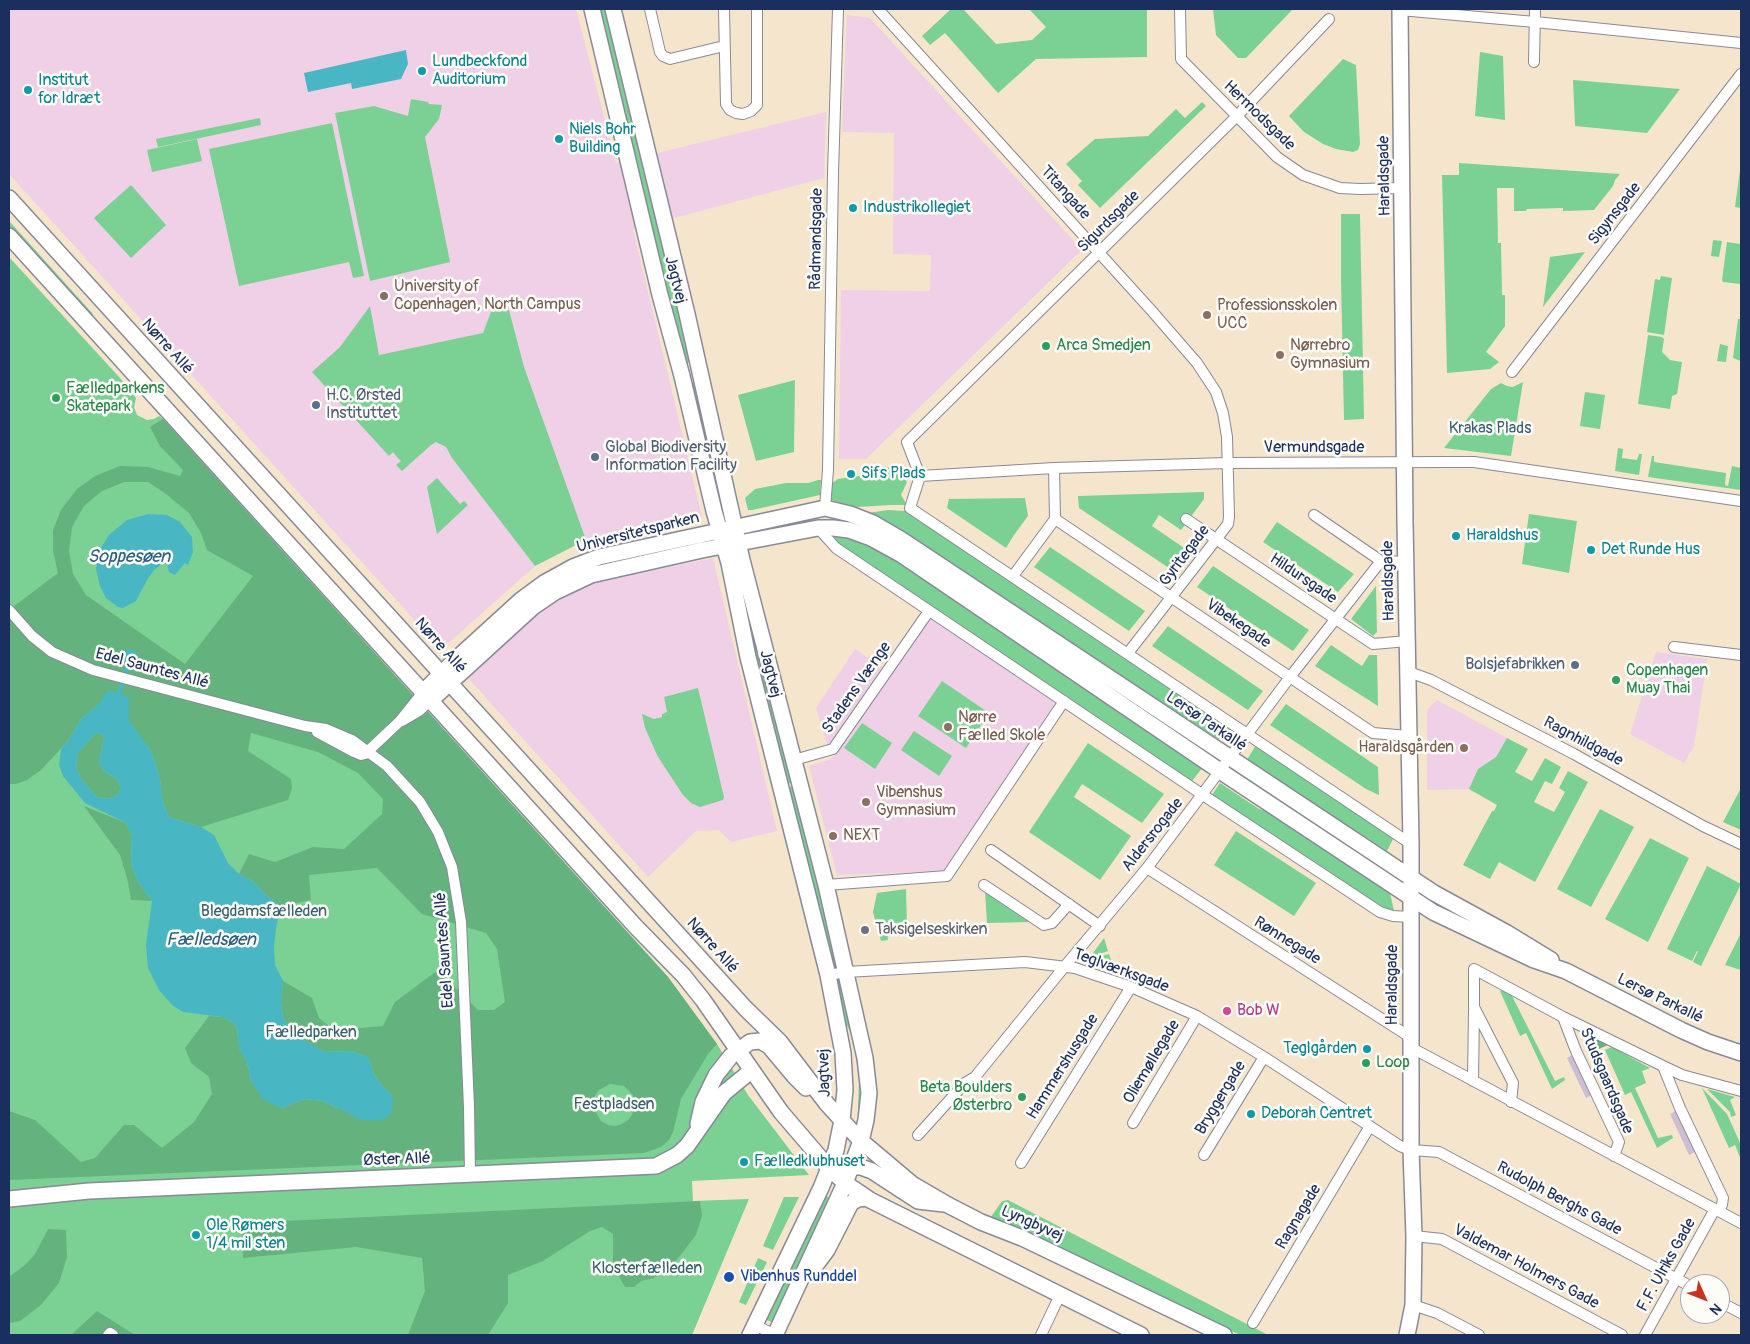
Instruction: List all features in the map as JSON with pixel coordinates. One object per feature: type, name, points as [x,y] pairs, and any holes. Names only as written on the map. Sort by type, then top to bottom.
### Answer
[{"type":"street","name":"Jagtvej","points":[[592,9],[660,295],[682,376],[702,466],[719,530],[731,544],[794,760],[826,885],[865,1058],[869,1093],[861,1141],[845,1183],[775,1335]]},
{"type":"street","name":"Jagtvej","points":[[613,9],[685,306],[735,527],[729,563],[748,658],[828,975],[843,1053],[845,1090],[836,1150],[752,1330]]},
{"type":"street","points":[[650,9],[660,52],[663,56],[670,59],[724,46]]},
{"type":"street","points":[[724,9],[726,104],[730,110],[743,114],[751,111],[757,105],[757,9]]},
{"type":"street","name":"Rådmandsgade","points":[[825,508],[828,470],[833,155],[838,9]]},
{"type":"street","name":"Titangade","points":[[878,9],[1198,363],[1216,392],[1227,437],[1228,463]]},
{"type":"street","name":"Hermodsgade","points":[[1180,9],[1182,59],[1236,117],[1277,157],[1303,175],[1340,188],[1402,188]]},
{"type":"street","points":[[1534,62],[1535,9]]},
{"type":"street","points":[[1400,10],[1741,43]]},
{"type":"street","name":"Haraldsgade","points":[[1400,10],[1410,736],[1411,1150],[1414,1236],[1413,1306],[1407,1335]]},
{"type":"street","name":"Sigurdsgade","points":[[920,476],[907,442],[1236,117],[1329,19]]},
{"type":"street","name":"Sigynsgade","points":[[1512,372],[1741,74]]},
{"type":"street","name":"Nørre Allé","points":[[9,198],[746,1010],[790,1053],[842,1120]]},
{"type":"street","points":[[9,236],[636,927],[683,975],[703,1000],[781,1112],[829,1168],[845,1183],[866,1198],[1058,1300],[1141,1335]]},
{"type":"street","name":"Vermundsgade","points":[[920,476],[1054,468],[1228,463],[1474,462],[1741,501]]},
{"type":"street","name":"Gyritegade","points":[[1128,653],[1228,524],[1228,463]]},
{"type":"street","points":[[1013,576],[1055,519],[1054,468]]},
{"type":"street","name":"Lersø Parkallé","points":[[920,476],[910,508],[1411,844]]},
{"type":"street","name":"Lersø Parkallé","points":[[735,527],[825,508],[850,514],[873,523],[902,540],[1434,893],[1540,952],[1566,971]]},
{"type":"street","points":[[1314,515],[1381,561],[1407,562]]},
{"type":"street","name":"Vibekegade","points":[[1055,519],[1373,733],[1410,736]]},
{"type":"street","name":"Hildursgade","points":[[1186,519],[1373,644],[1408,642]]},
{"type":"street","name":"Universitetsparken","points":[[370,752],[399,722],[419,711],[427,696],[521,600],[544,583],[573,567],[599,557],[735,527]]},
{"type":"street","name":"Lersø Parkallé","points":[[731,544],[818,528],[848,530],[871,538],[902,555],[1220,771],[1433,912],[1534,960],[1566,971],[1681,1030],[1708,1042],[1741,1053]]},
{"type":"street","points":[[818,528],[836,548],[1380,912],[1411,917]]},
{"type":"street","name":"Universitetsparken","points":[[445,678],[533,607],[574,582],[605,570],[731,544]]},
{"type":"street","name":"Aldersrogade","points":[[918,1135],[964,1082],[976,1077],[1065,966],[1148,868],[1247,734],[1381,561]]},
{"type":"street","name":"Edel Sauntes Allé","points":[[9,610],[32,636],[52,652],[72,662],[98,671],[304,726],[326,729],[352,740],[387,766],[420,802],[438,832],[452,867],[461,922],[470,1175]]},
{"type":"street","name":"Stadens Vænge","points":[[794,760],[833,750],[929,611]]},
{"type":"street","points":[[1674,647],[1741,655]]},
{"type":"street","name":"Ragnhildgade","points":[[1408,672],[1431,680],[1557,745],[1703,826],[1741,844]]},
{"type":"street","points":[[826,885],[947,876],[1064,701]]},
{"type":"street","points":[[991,850],[1100,926]]},
{"type":"street","name":"Rønnegade","points":[[1148,868],[1410,1042]]},
{"type":"street","points":[[984,885],[1044,925],[1052,923],[1069,904]]},
{"type":"street","name":"Teglværksgade","points":[[828,975],[846,972],[1025,962],[1075,968],[1131,987],[1197,1016],[1370,1126]]},
{"type":"street","name":"Studsgaardsgade","points":[[1473,1081],[1474,969],[1563,1017],[1682,1075],[1741,1091]]},
{"type":"street","name":"Hammershusgade","points":[[1021,1163],[1131,987]]},
{"type":"street","name":"Studsgaardsgade","points":[[1474,1007],[1513,1083],[1511,1102]]},
{"type":"street","name":"Oliemøllegade","points":[[1133,1124],[1197,1016]]},
{"type":"street","name":"Studsgaardsgade","points":[[1563,1017],[1619,1142],[1614,1156]]},
{"type":"street","points":[[760,1042],[763,1025]]},
{"type":"street","points":[[744,1061],[750,1042],[760,1042],[769,1046],[801,1083],[828,1104]]},
{"type":"street","name":"Studsgaardsgade","points":[[1410,1042],[1511,1102],[1741,1223]]},
{"type":"street","name":"Bryggergade","points":[[1204,1156],[1264,1057]]},
{"type":"street","points":[[696,1135],[703,1102],[709,1087],[725,1062],[744,1061]]},
{"type":"street","name":"Øster Allé","points":[[9,1199],[89,1191],[284,1181],[656,1166],[677,1155],[696,1135],[744,1061]]},
{"type":"street","points":[[1663,1066],[1723,1198],[1722,1205],[1717,1210]]},
{"type":"street","name":"Lyngbyvej","points":[[842,1120],[861,1141],[912,1184],[981,1222],[1022,1238],[1224,1335]]},
{"type":"street","points":[[1370,1126],[1400,1146],[1411,1150]]},
{"type":"street","name":"Ragnagade","points":[[1253,1324],[1370,1126]]},
{"type":"street","name":"Rudolph Berghs Gade","points":[[1411,1150],[1439,1152],[1680,1280]]},
{"type":"street","points":[[829,1168],[861,1167],[872,1170],[918,1201],[948,1204]]},
{"type":"street","name":"Øster Allé","points":[[9,1190],[36,1188],[89,1191]]},
{"type":"street","points":[[795,1291],[827,1250],[852,1204],[858,1199],[866,1198]]},
{"type":"street","name":"F.F. Ulriks Gade","points":[[1645,1335],[1676,1278],[1717,1210]]},
{"type":"street","name":"Valdemar Holmers Gade","points":[[1414,1236],[1442,1239],[1622,1335]]},
{"type":"street","points":[[1040,1335],[1058,1300]]},
{"type":"street","points":[[1413,1306],[1437,1313],[1479,1335]]},
{"type":"street","points":[[752,1330],[775,1335]]},
{"type":"street","points":[[108,1335],[110,1333],[113,1335]]},
{"type":"shaded area","name":"University of Copenhagen, North Campus","points":[[9,9],[576,9],[616,163],[826,112],[824,178],[633,229],[702,517],[586,540],[560,551],[535,566],[445,646],[443,644],[439,647],[9,174]]},
{"type":"shaded area","points":[[847,15],[870,18],[1082,250],[866,459],[839,459],[841,290],[930,291],[931,255],[893,254],[894,133],[842,132]]},
{"type":"shaded area","points":[[713,558],[777,831],[731,842],[719,830],[696,831],[648,877],[468,678],[532,619],[564,597],[601,581]]},
{"type":"shaded area","name":"Nørre Fælled Skole","points":[[930,618],[1057,703],[944,871],[837,875],[809,766],[831,759],[839,751]]},
{"type":"shaded area","points":[[855,649],[882,667],[828,747],[816,708]]},
{"type":"shaded area","points":[[1656,652],[1707,659],[1694,746],[1684,763],[1630,734]]},
{"type":"shaded area","name":"Haraldsgården","points":[[1437,700],[1507,738],[1496,757],[1478,769],[1469,789],[1427,790],[1427,710]]},
{"type":"shaded area","points":[[1574,1054],[1593,1094],[1586,1098],[1567,1058]]},
{"type":"shaded area","points":[[1678,1110],[1697,1151],[1689,1155],[1670,1114]]},
{"type":"green space","points":[[597,9],[604,9],[642,154],[692,361],[684,364]]},
{"type":"green space","points":[[951,9],[963,9],[996,44],[1032,40],[1046,27],[1029,9],[1147,9],[1147,57],[1036,59],[998,93],[945,33],[930,45],[922,36]]},
{"type":"green space","points":[[1213,9],[1293,9],[1246,58],[1238,58],[1216,35]]},
{"type":"green space","points":[[1480,52],[1503,56],[1505,120],[1475,116]]},
{"type":"green space","points":[[1343,59],[1356,65],[1360,144],[1358,150],[1353,152],[1323,144],[1304,132],[1289,116]]},
{"type":"green space","points":[[1573,80],[1680,89],[1647,133],[1575,126]]},
{"type":"green space","points":[[411,99],[442,105],[439,119],[425,137],[450,262],[370,281],[335,113],[374,106],[408,116]]},
{"type":"green space","points":[[1202,102],[1206,106],[1100,208],[1078,185],[1082,181],[1066,164],[1095,139],[1148,136],[1176,109],[1185,118]]},
{"type":"green space","points":[[260,118],[261,125],[158,147],[156,139]]},
{"type":"green space","points":[[332,123],[364,276],[353,278],[349,262],[239,286],[209,149]]},
{"type":"green space","points":[[197,139],[202,161],[152,172],[147,150]]},
{"type":"green space","points":[[1459,163],[1620,174],[1594,210],[1563,211],[1563,208],[1514,211],[1514,188],[1497,188],[1498,243],[1501,243],[1502,295],[1505,295],[1505,326],[1486,352],[1499,362],[1490,369],[1447,373],[1442,175],[1459,175]]},
{"type":"green space","points":[[1741,163],[1741,208],[1735,207]]},
{"type":"green space","points":[[131,185],[166,225],[131,258],[94,218]]},
{"type":"green space","points":[[1341,214],[1360,214],[1364,419],[1344,420]]},
{"type":"green space","points":[[10,222],[93,314],[90,318],[9,229]]},
{"type":"green space","points":[[1713,240],[1722,241],[1719,257],[1711,256]]},
{"type":"green space","points":[[1727,242],[1741,244],[1741,284],[1723,282],[1722,280]]},
{"type":"green space","points":[[1585,252],[1543,307],[1550,257]]},
{"type":"green space","name":"Fælledparken","points":[[9,257],[120,378],[136,398],[134,407],[137,415],[147,420],[159,416],[163,419],[668,977],[717,1044],[748,1095],[809,1175],[692,1181],[693,1201],[749,1199],[692,1335],[9,1335]]},
{"type":"green space","points":[[1661,276],[1672,278],[1664,335],[1647,332],[1655,279],[1660,280]]},
{"type":"green space","points":[[370,306],[379,355],[483,333],[491,312],[509,310],[524,367],[586,540],[535,566],[452,458],[446,447],[436,442],[402,471],[396,465],[401,461],[393,452],[389,456],[312,372],[340,347]]},
{"type":"green space","points":[[1738,319],[1741,319],[1741,361],[1733,358]]},
{"type":"green space","points":[[1648,335],[1662,337],[1664,339],[1662,352],[1670,360],[1682,362],[1677,394],[1672,396],[1670,409],[1638,404]]},
{"type":"green space","points":[[1720,344],[1728,346],[1726,362],[1717,361]]},
{"type":"green space","points":[[795,380],[794,452],[756,461],[738,395]]},
{"type":"green space","points":[[697,382],[724,504],[721,505],[699,418],[688,384]]},
{"type":"green space","name":"Krakas Plads","points":[[1523,382],[1511,456],[1444,448],[1491,389],[1501,383],[1513,387]]},
{"type":"green space","points":[[1585,392],[1605,395],[1600,429],[1580,426]]},
{"type":"green space","points":[[163,419],[668,977],[717,1044],[708,1054],[681,1099],[673,1132],[669,1140],[661,1147],[644,1153],[9,1180],[9,1111],[35,1120],[81,1162],[95,1158],[124,1125],[134,1125],[162,1148],[194,1122],[212,1094],[209,1077],[191,1063],[185,1048],[209,1016],[223,1017],[232,1022],[237,1028],[239,1048],[247,1062],[251,1081],[282,1108],[305,1099],[323,1101],[337,1108],[391,1094],[382,1086],[374,1074],[368,1057],[350,1051],[325,1052],[294,1034],[283,1018],[281,1003],[283,981],[312,998],[319,1018],[339,1030],[383,1026],[395,1002],[438,970],[478,1010],[494,1010],[505,1002],[497,949],[486,933],[422,914],[377,868],[309,875],[311,900],[281,906],[266,895],[254,882],[239,874],[249,854],[275,862],[313,847],[344,849],[382,814],[383,799],[358,773],[318,752],[251,733],[248,751],[291,779],[292,788],[288,800],[201,827],[169,817],[162,800],[160,778],[151,751],[128,720],[129,697],[98,705],[81,719],[68,741],[41,770],[27,780],[16,784],[9,784],[9,610],[58,573],[53,551],[53,530],[61,510],[77,489],[95,476],[120,466],[148,467],[180,476],[183,470],[160,446],[150,427]],"holes":[[[124,482],[148,482],[166,494],[189,513],[201,533],[207,550],[253,576],[185,664],[86,595],[73,574],[69,551],[72,527],[84,506],[102,491]],[[610,1084],[624,1086],[633,1095],[635,1102],[632,1115],[628,1120],[615,1126],[601,1121],[594,1109],[595,1096],[599,1090]]]},
{"type":"green space","points":[[1618,448],[1623,449],[1622,458],[1637,460],[1639,454],[1642,454],[1639,475],[1615,471]]},
{"type":"green space","points":[[1652,456],[1654,456],[1654,462],[1726,473],[1725,485],[1728,486],[1732,466],[1741,468],[1741,490],[1648,477]]},
{"type":"green space","points":[[884,466],[898,471],[907,482],[901,495],[907,505],[857,507],[831,500],[831,484],[838,479],[865,475]]},
{"type":"green space","points":[[437,478],[460,504],[464,501],[468,505],[437,534],[427,487]]},
{"type":"green space","points":[[821,480],[820,495],[748,510],[745,498],[755,489],[786,483],[808,483]]},
{"type":"green space","points":[[1204,492],[1204,499],[1181,530],[1159,515],[1152,526],[1190,552],[1175,572],[1079,508],[1078,496]]},
{"type":"green space","points":[[1025,498],[1028,516],[1006,548],[947,508],[949,499]]},
{"type":"green space","points":[[888,510],[905,511],[1231,729],[1224,738],[1218,739],[1188,719],[1172,715],[861,514]]},
{"type":"green space","points":[[1529,514],[1577,521],[1569,573],[1522,564]]},
{"type":"green space","points":[[1277,522],[1354,574],[1338,592],[1263,542]]},
{"type":"green space","points":[[839,535],[863,540],[887,551],[1203,767],[1192,781],[849,552],[836,542],[835,538]]},
{"type":"green space","points":[[1050,547],[1145,611],[1129,631],[1034,567]]},
{"type":"green space","points":[[1213,566],[1309,630],[1293,651],[1197,587]]},
{"type":"green space","points":[[738,567],[794,782],[787,784],[735,568]]},
{"type":"green space","points":[[1376,586],[1377,632],[1373,636],[1351,619]]},
{"type":"green space","points":[[1168,626],[1263,691],[1248,710],[1152,646]]},
{"type":"green space","points":[[1331,645],[1362,666],[1369,655],[1377,655],[1378,706],[1315,666]]},
{"type":"green space","points":[[942,681],[989,713],[966,748],[918,716]]},
{"type":"green space","points":[[698,688],[724,797],[723,800],[700,807],[691,803],[683,795],[658,757],[645,728],[642,714],[654,719],[662,717],[662,714],[667,712],[664,697]]},
{"type":"green space","points":[[1286,704],[1378,767],[1379,795],[1366,789],[1270,725]]},
{"type":"green space","points":[[862,723],[892,743],[875,769],[844,748]]},
{"type":"green space","points":[[914,731],[952,756],[939,776],[901,750]]},
{"type":"green space","points":[[96,733],[104,737],[99,762],[104,771],[117,779],[121,789],[118,794],[109,799],[97,797],[81,779],[76,766],[78,753]]},
{"type":"green space","points":[[1507,738],[1528,749],[1515,772],[1532,781],[1545,758],[1561,767],[1552,784],[1545,781],[1534,802],[1554,812],[1565,792],[1559,788],[1568,771],[1588,782],[1535,882],[1499,862],[1490,879],[1463,865],[1497,805],[1469,789],[1478,769],[1496,757]]},
{"type":"green space","points":[[1088,743],[1164,794],[1142,823],[1082,784],[1074,797],[1131,836],[1100,880],[1029,832]]},
{"type":"green space","points":[[1256,745],[1394,837],[1387,851],[1358,832],[1345,829],[1245,763]]},
{"type":"green space","points":[[1220,783],[1259,809],[1273,813],[1389,888],[1394,911],[1380,907],[1212,795]]},
{"type":"green space","points":[[795,786],[839,965],[831,967],[787,787]]},
{"type":"green space","points":[[1741,788],[1741,830],[1723,822]]},
{"type":"green space","points":[[84,806],[126,823],[132,836],[131,863],[137,880],[152,901],[131,900],[120,855]]},
{"type":"green space","points":[[1600,809],[1634,827],[1591,907],[1557,889]]},
{"type":"green space","points":[[1236,831],[1316,883],[1294,916],[1214,865]]},
{"type":"green space","points":[[1650,838],[1689,858],[1648,942],[1605,919]]},
{"type":"green space","points":[[1707,866],[1741,884],[1701,966],[1693,962],[1698,951],[1692,961],[1667,949]]},
{"type":"green space","points":[[906,889],[907,927],[887,929],[888,940],[881,941],[873,912],[877,893]]},
{"type":"green space","points":[[985,891],[1032,922],[987,923]]},
{"type":"green space","points":[[1741,933],[1741,970],[1725,965]]},
{"type":"green space","points":[[1104,938],[1108,951],[1094,956],[1093,953]]},
{"type":"green space","points":[[1109,954],[1113,966],[1095,961],[1094,958]]},
{"type":"green space","points":[[842,979],[851,1017],[862,1089],[862,1112],[858,1108],[859,1079],[855,1048],[852,1035],[844,1020],[834,981]]},
{"type":"green space","points":[[1505,989],[1511,994],[1555,1081],[1564,1077],[1565,1080],[1552,1089],[1526,1033],[1520,1036],[1500,991]]},
{"type":"green space","points":[[1585,1033],[1608,1045],[1594,1051]]},
{"type":"green space","points":[[1612,1047],[1650,1068],[1642,1071],[1646,1083],[1635,1088],[1658,1138],[1672,1135],[1673,1138],[1657,1148],[1631,1092],[1625,1095],[1605,1050]]},
{"type":"green space","points":[[1702,1088],[1727,1114],[1741,1145],[1741,1160],[1735,1145],[1729,1148]]},
{"type":"green space","points":[[1707,1089],[1735,1097],[1730,1100],[1736,1115],[1731,1117],[1730,1112]]},
{"type":"green space","points":[[824,1194],[832,1200],[774,1323],[764,1319]]},
{"type":"green space","points":[[784,1197],[799,1197],[773,1250],[763,1246]]},
{"type":"green space","points":[[1008,1200],[1268,1335],[1240,1335],[991,1217],[1002,1201]]},
{"type":"green space","name":"Klosterfælleden","points":[[700,1201],[702,1216],[696,1235],[672,1266],[654,1278],[641,1281],[634,1287],[625,1287],[613,1266],[613,1234],[602,1227],[590,1231],[543,1261],[508,1275],[508,1303],[488,1335],[408,1335],[425,1291],[422,1258],[356,1247],[243,1258],[242,1223]]},
{"type":"green space","points":[[48,1229],[66,1230],[67,1257],[59,1283],[41,1305],[20,1321],[9,1323],[9,1277],[25,1265],[35,1254]]},
{"type":"green space","points":[[917,1233],[1000,1273],[1000,1274]]},
{"type":"green space","points":[[758,1258],[767,1262],[746,1305],[739,1302]]},
{"type":"green space","points":[[97,1311],[135,1335],[120,1335],[109,1328],[102,1335],[71,1335]]},
{"type":"water","points":[[406,50],[408,64],[401,79],[352,89],[351,83],[308,92],[304,73]]},
{"type":"water","name":"Soppesøen","points":[[149,514],[167,515],[180,522],[192,537],[193,552],[188,565],[185,563],[175,575],[169,572],[167,564],[162,564],[154,570],[136,601],[123,608],[118,607],[106,598],[100,586],[96,569],[99,551],[109,535],[127,520]]},
{"type":"water","name":"Fælledsøen","points":[[129,649],[135,651],[137,657],[136,663],[132,663],[121,694],[129,697],[129,720],[151,751],[160,778],[162,800],[169,817],[201,827],[214,835],[228,863],[239,874],[254,882],[266,895],[281,906],[274,947],[275,965],[283,981],[281,1003],[283,1018],[294,1034],[325,1052],[350,1051],[368,1057],[374,1074],[382,1086],[391,1094],[393,1100],[388,1117],[380,1120],[362,1120],[323,1101],[305,1099],[282,1108],[263,1099],[251,1081],[247,1062],[239,1048],[237,1028],[232,1022],[223,1017],[183,1012],[172,1005],[159,990],[148,968],[146,945],[152,901],[137,880],[131,863],[132,836],[126,823],[85,803],[63,776],[59,765],[61,749],[81,719],[98,705],[108,690],[117,693],[127,661],[122,659],[124,652]],"holes":[[[96,733],[104,737],[99,762],[104,771],[117,779],[121,789],[118,794],[109,799],[97,797],[81,779],[76,766],[78,753]]]},
{"type":"place","name":"Lundbeckfond Auditorium","points":[[422,71]]},
{"type":"place","name":"Institut for Idræt","points":[[28,90]]},
{"type":"place","name":"Niels Bohr Building","points":[[559,139]]},
{"type":"place","name":"Industrikollegiet","points":[[853,208]]},
{"type":"place","name":"University of Copenhagen, North Campus","points":[[384,296]]},
{"type":"place","name":"Professionsskolen UCC","points":[[1207,315]]},
{"type":"place","name":"Arca Smedjen","points":[[1046,346]]},
{"type":"place","name":"Nørrebro Gymnasium","points":[[1280,355]]},
{"type":"place","name":"Fælledparkens Skatepark","points":[[56,398]]},
{"type":"place","name":"H.C. Ørsted Instituttet","points":[[316,405]]},
{"type":"place","name":"Global Biodiversity Information Facility","points":[[595,457]]},
{"type":"place","name":"Sifs Plads","points":[[851,474]]},
{"type":"place","name":"Haraldshus","points":[[1456,536]]},
{"type":"place","name":"Det Runde Hus","points":[[1591,550]]},
{"type":"place","name":"Bolsjefabrikken","points":[[1575,665]]},
{"type":"place","name":"Copenhagen Muay Thai","points":[[1616,680]]},
{"type":"place","name":"Nørre Fælled Skole","points":[[948,727]]},
{"type":"place","name":"Haraldsgården","points":[[1464,748]]},
{"type":"place","name":"Vibenshus Gymnasium","points":[[866,802]]},
{"type":"place","name":"NEXT","points":[[833,836]]},
{"type":"place","name":"Taksigelseskirken","points":[[865,930]]},
{"type":"place","name":"Bob W","points":[[1227,1011]]},
{"type":"place","name":"Teglgården","points":[[1367,1049]]},
{"type":"place","name":"Loop","points":[[1366,1063]]},
{"type":"place","name":"Beta Boulders Østerbro","points":[[1022,1097]]},
{"type":"place","name":"Deborah Centret","points":[[1251,1114]]},
{"type":"place","name":"Fælledklubhuset","points":[[744,1162]]},
{"type":"place","name":"Ole Rømers 1/4 mil sten","points":[[196,1235]]},
{"type":"place","name":"Vibenhus Runddel","points":[[729,1277]]},
{"type":"park label","name":"Blegdamsfælleden","points":[[264,912]]},
{"type":"park label","name":"Festpladsen","points":[[614,1105]]}]
